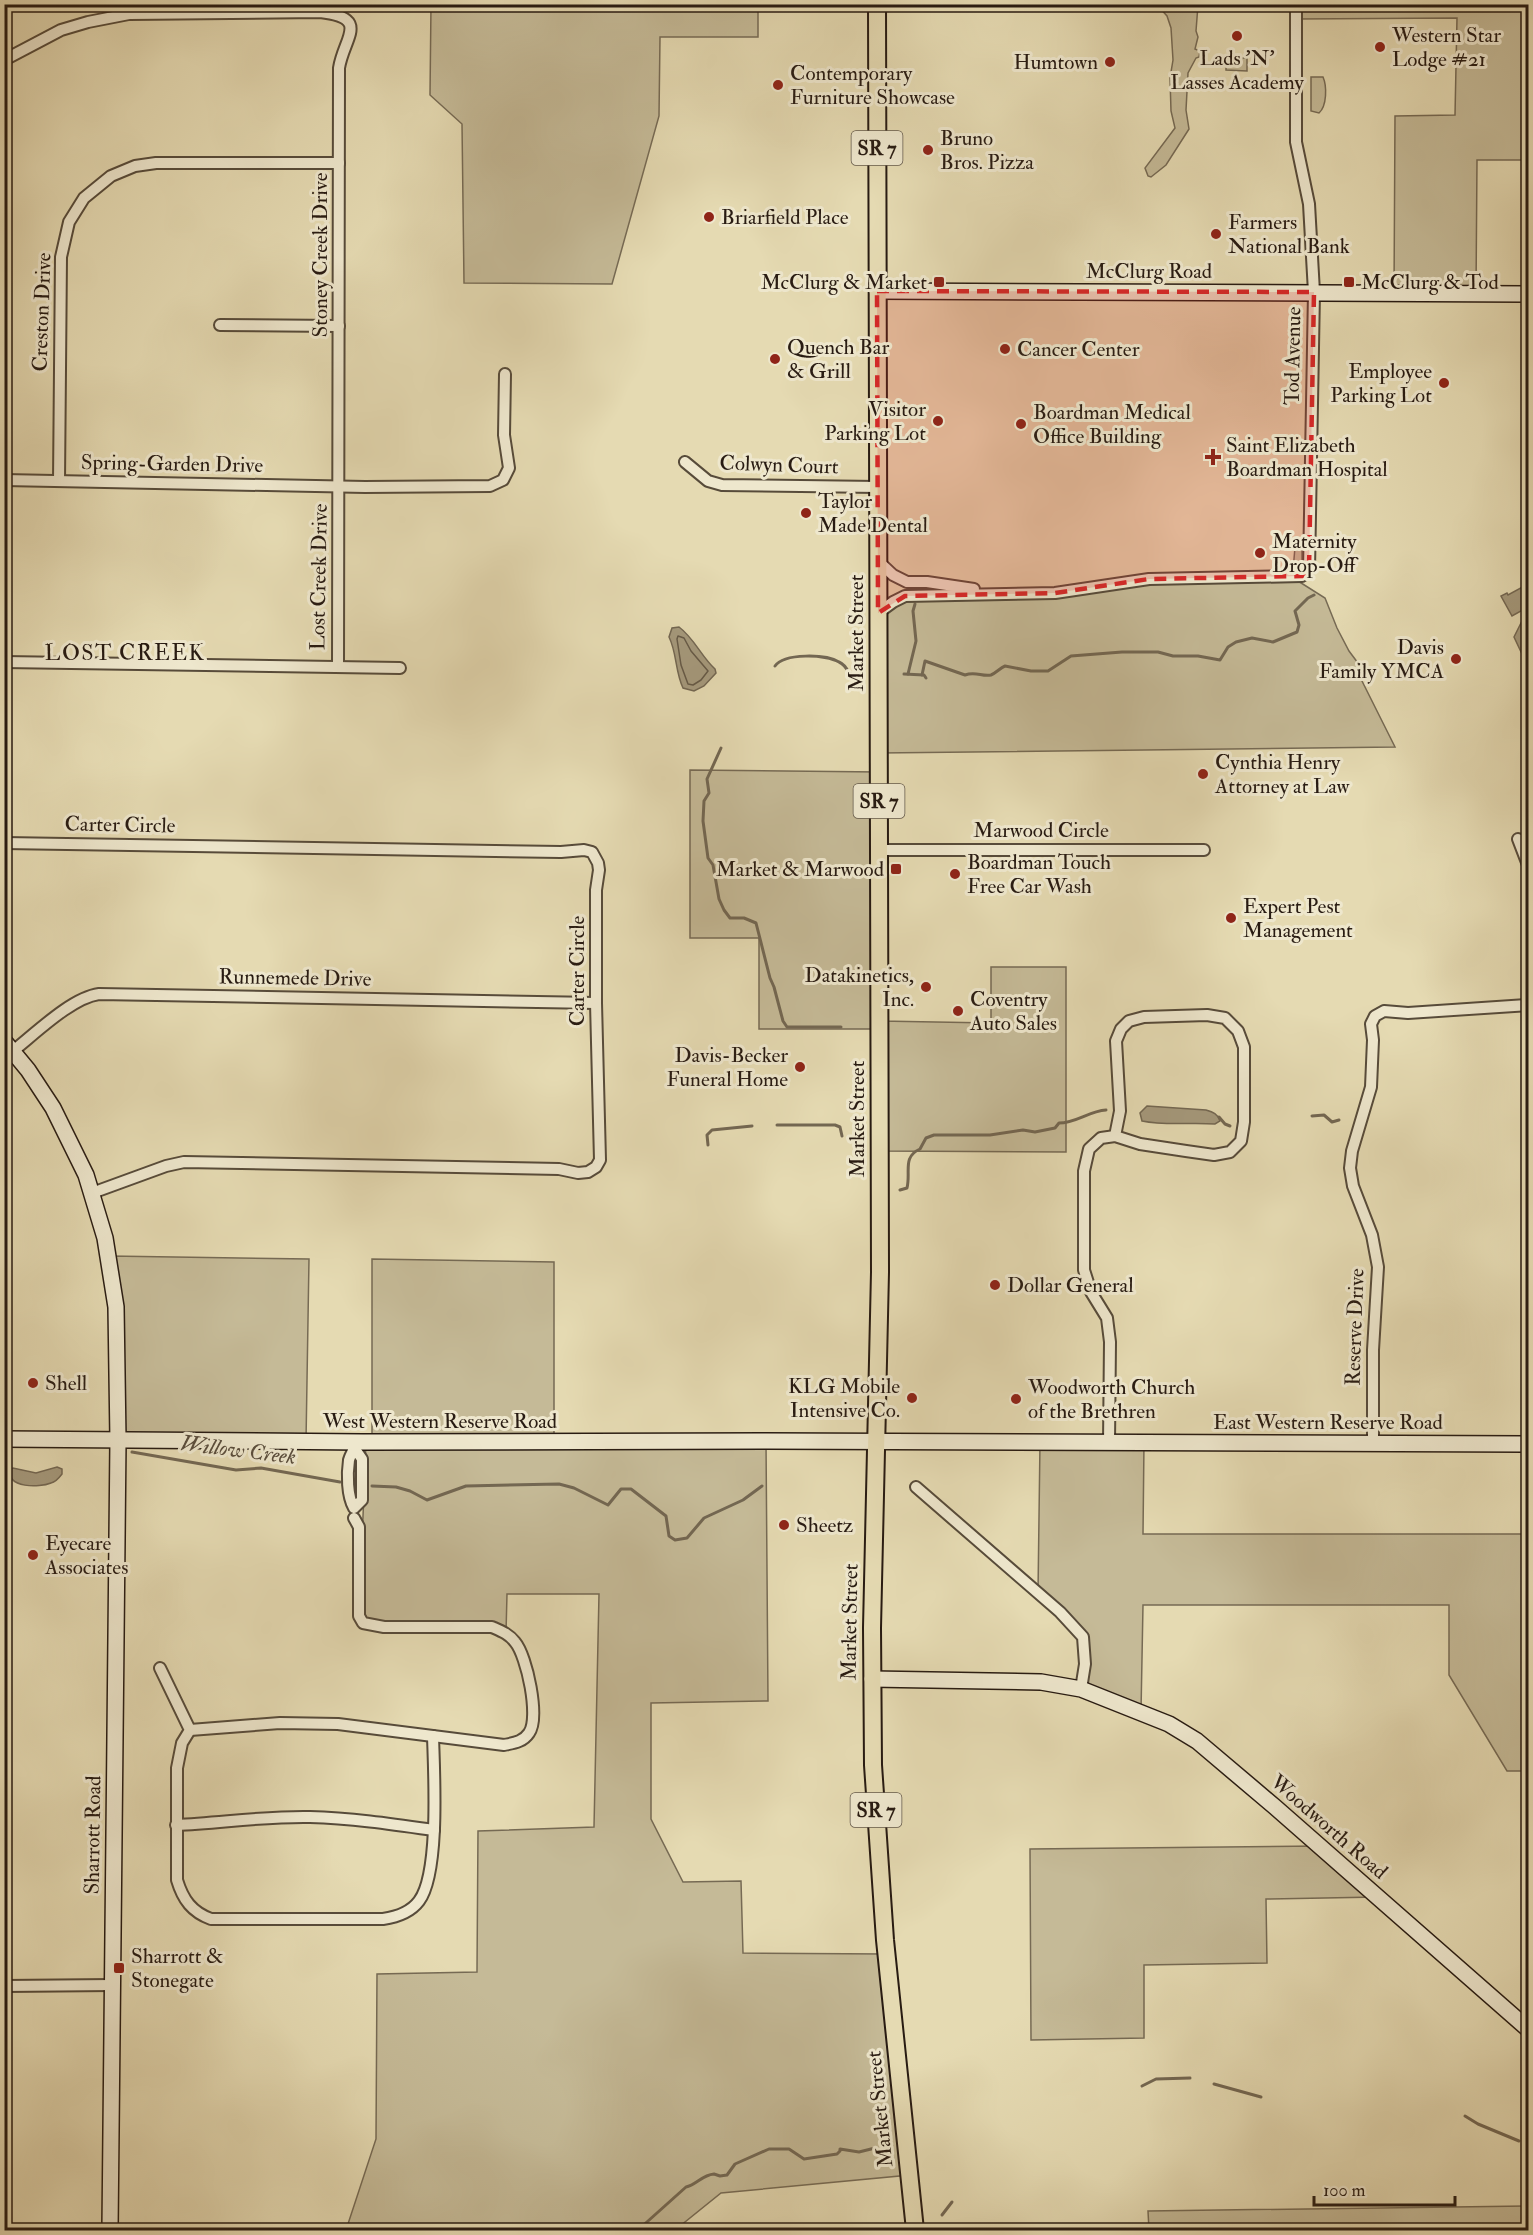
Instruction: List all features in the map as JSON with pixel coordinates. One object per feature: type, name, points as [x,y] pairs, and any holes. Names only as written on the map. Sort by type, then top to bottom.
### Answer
[{"type":"main road","name":"Market Street","points":[[877,4],[880,1272],[872,1679],[878,1843],[915,2230]]},
{"type":"main road","name":"McClurg Road","points":[[877,291],[1528,294]]},
{"type":"main road","name":"Sharrott Road","points":[[7,1050],[39,1086],[64,1129],[92,1192],[105,1238],[116,1307],[118,1440],[110,2230]]},
{"type":"main road","name":"West Western Reserve Road","points":[[4,1439],[355,1446],[875,1442]]},
{"type":"main road","name":"East Western Reserve Road","points":[[875,1442],[1528,1444]]},
{"type":"main road","name":"Woodworth Road","points":[[872,1679],[1041,1682],[1081,1689],[1169,1724],[1197,1741],[1284,1814],[1528,2029]]},
{"type":"street","name":"Tod Avenue","points":[[878,613],[905,596],[1055,593],[1149,579],[1302,576],[1309,570],[1314,292],[1309,204],[1296,142],[1296,4]]},
{"type":"street","name":"Stoney Creek Drive","points":[[201,8],[320,12],[342,16],[351,27],[351,35],[339,68],[339,487]]},
{"type":"street","points":[[4,60],[46,36],[88,22],[129,14],[201,8]]},
{"type":"street","name":"Creston Drive","points":[[59,481],[61,257],[69,222],[84,198],[111,176],[143,164],[339,163]]},
{"type":"street","points":[[220,325],[339,326]]},
{"type":"street","name":"Spring-Garden Drive","points":[[4,480],[339,487],[490,486],[497,484],[507,474],[509,468],[504,435],[505,374]]},
{"type":"street","name":"Colwyn Court","points":[[685,462],[708,482],[722,485],[878,487]]},
{"type":"street","name":"Lost Creek Drive","points":[[338,667],[339,487]]},
{"type":"street","name":"Tod Avenue","points":[[878,561],[893,575],[907,582],[957,586],[992,593]]},
{"type":"street","name":"Lost Creek Drive","points":[[4,662],[400,668]]},
{"type":"street","points":[[1518,839],[1528,866]]},
{"type":"street","name":"Carter Circle","points":[[4,843],[590,851],[594,855],[599,870],[596,890],[596,1003],[597,1117],[600,1155],[596,1167],[588,1172],[578,1173],[559,1169],[184,1162],[92,1192]]},
{"type":"street","name":"Marwood Circle","points":[[879,850],[1204,850]]},
{"type":"street","name":"Runnemede Drive","points":[[7,1050],[79,1000],[99,994],[596,1003]]},
{"type":"street","name":"Reserve Drive","points":[[1373,1443],[1373,1350],[1378,1267],[1372,1235],[1353,1186],[1350,1168],[1352,1151],[1371,1086],[1373,1040],[1371,1023],[1375,1016],[1384,1011],[1408,1013],[1528,1005]]},
{"type":"street","points":[[1109,1443],[1110,1342],[1107,1318],[1091,1292],[1084,1270],[1084,1171],[1089,1149],[1101,1138],[1115,1136],[1140,1144],[1214,1155],[1230,1152],[1241,1141],[1244,1122],[1244,1047],[1238,1031],[1225,1018],[1207,1015],[1144,1017],[1129,1021],[1120,1029],[1116,1041],[1120,1111],[1115,1136]]},
{"type":"street","points":[[916,1487],[1060,1612],[1083,1637],[1085,1664],[1081,1689]]},
{"type":"street","points":[[190,1730],[280,1723],[338,1724],[395,1729],[504,1744],[523,1740],[530,1732],[534,1724],[534,1715],[526,1668],[516,1642],[506,1633],[492,1627],[384,1627],[363,1623],[359,1616],[359,1527],[354,1518]]},
{"type":"street","points":[[160,1668],[190,1730]]},
{"type":"street","points":[[190,1730],[182,1743],[178,1762],[177,1880],[182,1896],[194,1910],[203,1916],[222,1921],[383,1919],[397,1917],[409,1911],[426,1890],[434,1830],[433,1736]]},
{"type":"street","points":[[176,1825],[310,1817],[361,1820],[434,1830]]},
{"type":"street","points":[[4,1986],[113,1985]]},
{"type":"highlighted area","points":[[877,291],[1314,292],[1309,570],[1302,576],[1149,579],[1055,593],[905,596],[878,613]]},
{"type":"shaded area","points":[[431,5],[758,5],[758,37],[660,37],[659,116],[612,284],[464,283],[462,124],[430,95]]},
{"type":"shaded area","points":[[1157,5],[1198,5],[1196,31],[1198,37],[1195,49],[1200,51],[1199,57],[1196,58],[1188,73],[1186,110],[1189,129],[1166,165],[1151,177],[1148,176],[1145,168],[1175,128],[1171,111],[1170,78],[1173,60],[1171,28],[1167,16]]},
{"type":"shaded area","points":[[1296,5],[1528,5],[1528,160],[1477,160],[1476,293],[1394,293],[1395,116],[1455,115],[1457,18],[1297,19]]},
{"type":"shaded area","points":[[1226,58],[1247,58],[1247,71],[1226,70]]},
{"type":"shaded area","points":[[1311,77],[1323,77],[1326,90],[1325,101],[1319,113],[1311,111]]},
{"type":"shaded area","points":[[1295,547],[1302,547],[1302,568],[1293,571]]},
{"type":"shaded area","points":[[1298,581],[1325,598],[1349,651],[1367,675],[1361,679],[1395,747],[879,753],[878,613],[907,599],[1116,588],[1173,582]]},
{"type":"shaded area","points":[[690,770],[879,772],[880,1021],[991,1023],[991,967],[1066,967],[1066,1152],[880,1151],[880,1029],[759,1029],[759,938],[690,938]]},
{"type":"shaded area","points":[[109,1256],[309,1259],[306,1442],[118,1440]]},
{"type":"shaded area","points":[[372,1259],[554,1262],[554,1442],[766,1441],[768,1701],[651,1703],[651,1819],[683,1882],[741,1881],[743,1953],[887,1954],[910,2175],[721,2193],[675,2230],[346,2230],[376,2139],[377,1974],[477,1972],[478,1831],[594,1827],[599,1594],[507,1594],[506,1633],[491,1627],[384,1627],[359,1616],[366,1442],[372,1442]]},
{"type":"shaded area","points":[[1040,1442],[1144,1442],[1143,1534],[1528,1534],[1528,1771],[1507,1771],[1449,1675],[1449,1605],[1143,1605],[1141,1712],[1081,1689],[1083,1637],[1038,1593]]},
{"type":"shaded area","points":[[1320,1846],[1377,1897],[1266,1899],[1267,1963],[1144,1965],[1144,2038],[1031,2040],[1030,1849]]},
{"type":"shaded area","points":[[1528,2206],[1528,2230],[1149,2230],[1148,2211]]},
{"type":"water","points":[[1528,584],[1528,607],[1512,616],[1501,596],[1507,593],[1508,595]]},
{"type":"water","points":[[1523,619],[1528,619],[1528,654],[1522,654],[1514,637]]},
{"type":"water","points":[[679,627],[716,673],[704,686],[694,691],[683,688],[669,637],[672,628]]},
{"type":"water","points":[[1147,1106],[1206,1110],[1215,1114],[1220,1121],[1215,1124],[1142,1121],[1140,1113]]},
{"type":"water","points":[[57,1467],[62,1469],[62,1474],[54,1482],[46,1485],[25,1485],[13,1480],[10,1476],[10,1470],[13,1468],[36,1473]]},
{"type":"waterway","points":[[922,675],[925,661],[965,675],[988,675],[1005,666],[1031,671],[1048,671],[1071,656],[1122,652],[1158,652],[1173,656],[1198,656],[1220,660],[1228,647],[1236,642],[1252,638],[1273,642],[1297,632],[1299,625],[1295,611],[1314,595]]},
{"type":"waterway","points":[[908,674],[916,641],[913,611],[915,604]]},
{"type":"waterway","points":[[775,666],[796,657],[825,657],[842,664],[849,673],[863,675]]},
{"type":"waterway","points":[[904,674],[924,675],[926,678]]},
{"type":"waterway","points":[[721,748],[707,779],[709,793],[704,801],[703,821],[708,858],[713,865],[719,899],[730,918],[744,918],[756,923],[770,978],[783,1021],[787,1027],[841,1027]]},
{"type":"waterway","points":[[900,1190],[907,1188],[909,1161],[926,1138],[934,1135],[990,1135],[1023,1130],[1035,1132],[1055,1128],[1059,1123],[1106,1110]]},
{"type":"waterway","points":[[1312,1116],[1324,1115],[1332,1122],[1339,1120]]},
{"type":"waterway","points":[[1219,1117],[1230,1126]]},
{"type":"waterway","points":[[777,1125],[835,1125],[840,1127],[842,1136]]},
{"type":"waterway","points":[[708,1145],[707,1135],[712,1130],[752,1126]]},
{"type":"waterway","name":"Willow Creek","points":[[132,1452],[236,1470],[261,1468],[340,1482]]},
{"type":"waterway","name":"Willow Creek","points":[[372,1486],[396,1487],[427,1500],[466,1486],[559,1484],[574,1488],[608,1505],[621,1489],[631,1489],[666,1516],[669,1536],[675,1540],[687,1538],[704,1518],[743,1500],[762,1486]]},
{"type":"waterway","points":[[1142,2086],[1156,2079],[1190,2078]]},
{"type":"waterway","points":[[1214,2084],[1261,2097]]},
{"type":"waterway","points":[[1465,2116],[1519,2141]]},
{"type":"waterway","points":[[638,2230],[686,2187],[710,2175],[727,2175],[735,2164],[769,2149],[789,2149],[804,2159],[837,2154],[840,2149],[859,2152],[875,2148],[887,2153]]},
{"type":"waterway","points":[[942,2215],[952,2202]]},
{"type":"place","name":"Lads 'N' Lasses Academy","points":[[1237,36]]},
{"type":"place","name":"Western Star Lodge #21","points":[[1380,47]]},
{"type":"place","name":"Humtown","points":[[1110,62]]},
{"type":"place","name":"Contemporary Furniture Showcase","points":[[778,85]]},
{"type":"place","name":"Bruno Bros. Pizza","points":[[928,150]]},
{"type":"place","name":"Briarfield Place","points":[[709,217]]},
{"type":"place","name":"Farmers National Bank","points":[[1216,234]]},
{"type":"place","name":"McClurg & Market","points":[[939,282]]},
{"type":"place","name":"McClurg & Tod","points":[[1349,282]]},
{"type":"place","name":"Cancer Center","points":[[1005,349]]},
{"type":"place","name":"Quench Bar & Grill","points":[[775,359]]},
{"type":"place","name":"Employee Parking Lot","points":[[1444,383]]},
{"type":"place","name":"Visitor Parking Lot","points":[[938,421]]},
{"type":"place","name":"Boardman Medical Office Building","points":[[1021,424]]},
{"type":"place","name":"Saint Elizabeth Boardman Hospital","points":[[1213,457]]},
{"type":"place","name":"Taylor Made Dental","points":[[806,513]]},
{"type":"place","name":"Maternity Drop-Off","points":[[1260,553]]},
{"type":"place","name":"Davis Family YMCA","points":[[1456,659]]},
{"type":"place","name":"Cynthia Henry Attorney at Law","points":[[1203,774]]},
{"type":"place","name":"Market & Marwood","points":[[896,869]]},
{"type":"place","name":"Boardman Touch Free Car Wash","points":[[955,874]]},
{"type":"place","name":"Expert Pest Management","points":[[1231,918]]},
{"type":"place","name":"Datakinetics, Inc.","points":[[926,987]]},
{"type":"place","name":"Coventry Auto Sales","points":[[958,1011]]},
{"type":"place","name":"Davis-Becker Funeral Home","points":[[800,1067]]},
{"type":"place","name":"Dollar General","points":[[995,1285]]},
{"type":"place","name":"Shell","points":[[33,1383]]},
{"type":"place","name":"KLG Mobile Intensive Co.","points":[[912,1398]]},
{"type":"place","name":"Woodworth Church of the Brethren","points":[[1016,1399]]},
{"type":"place","name":"Sheetz","points":[[784,1525]]},
{"type":"place","name":"Eyecare Associates","points":[[33,1555]]},
{"type":"place","name":"Sharrott & Stonegate","points":[[119,1968]]},
{"type":"district","name":"LOST CREEK","points":[[125,653]]}]
